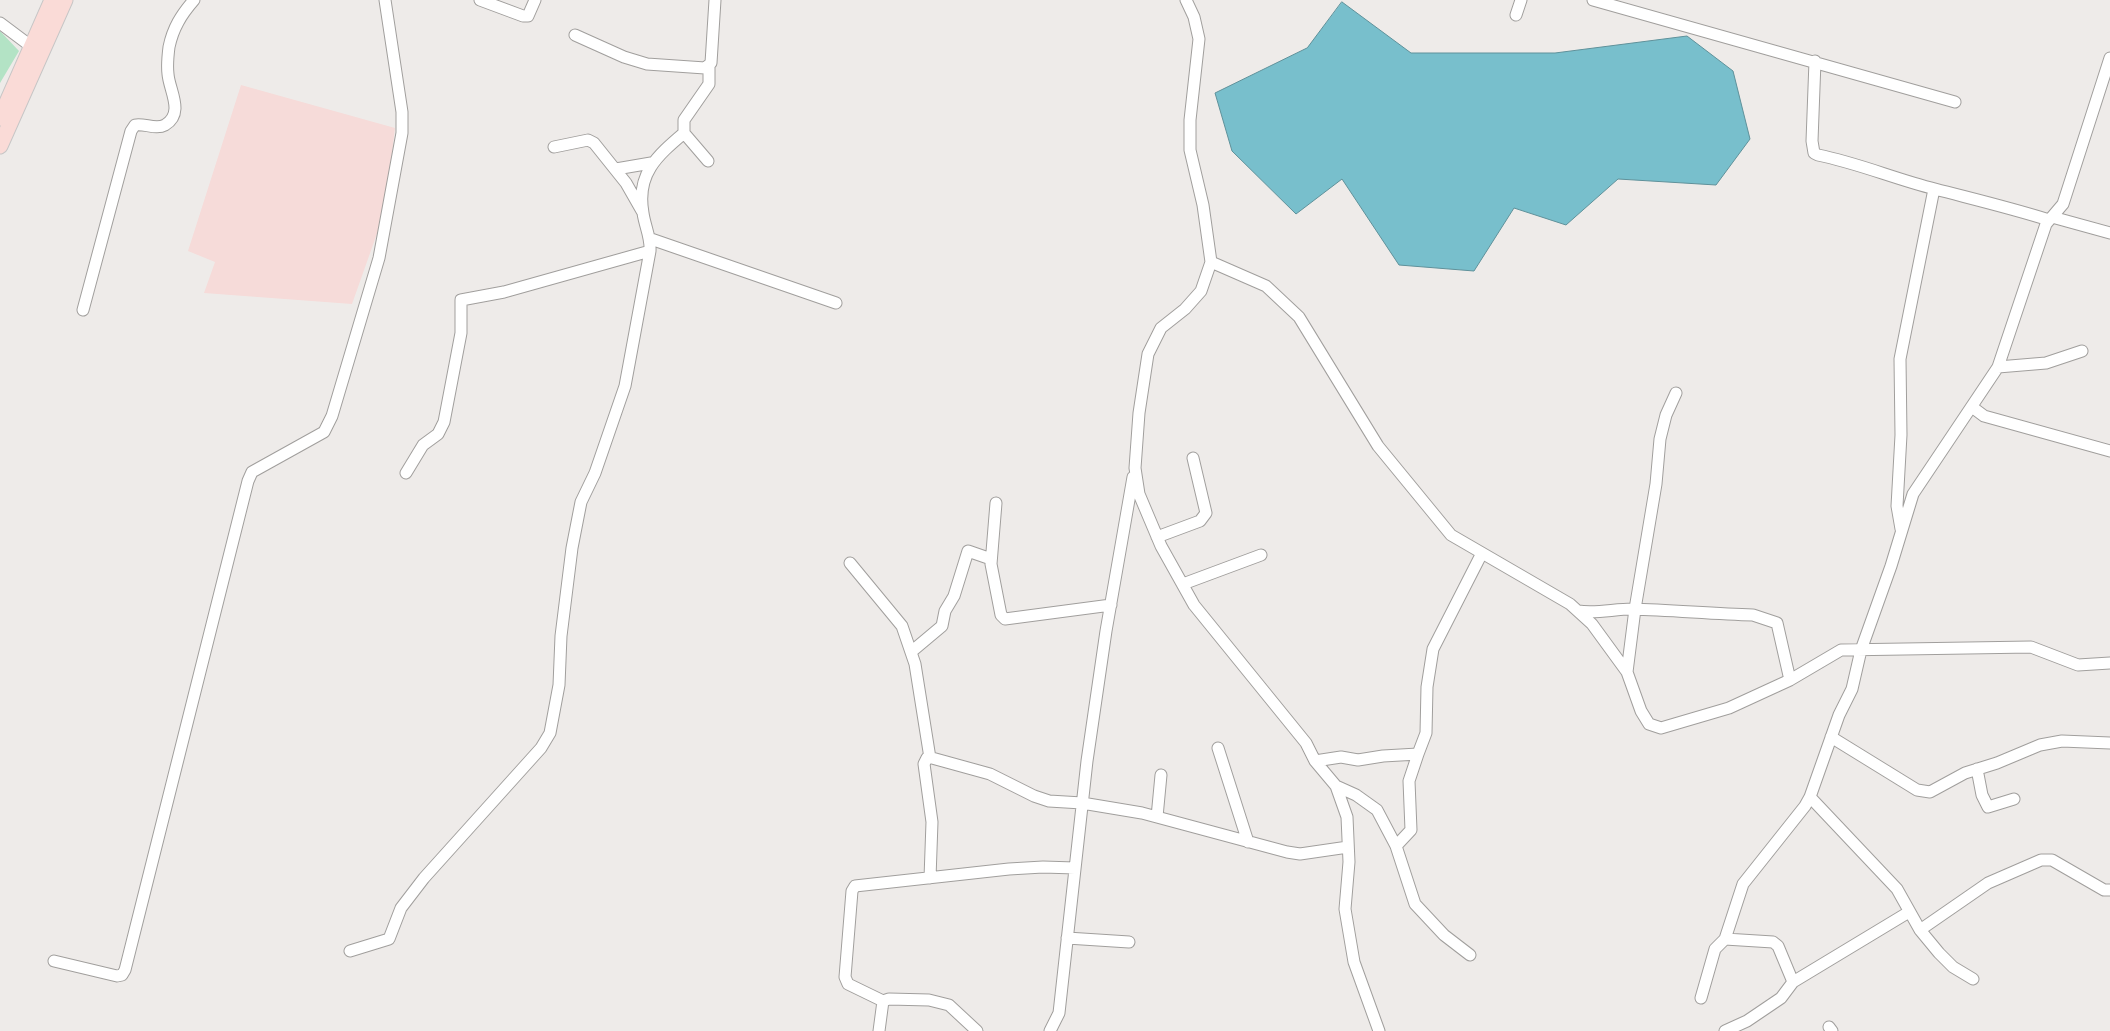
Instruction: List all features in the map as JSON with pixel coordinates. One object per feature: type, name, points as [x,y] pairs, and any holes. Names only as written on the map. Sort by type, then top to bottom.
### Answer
[{"type":"main road","points":[[0,118],[52,0]]},
{"type":"main road","points":[[0,146],[65,0]]},
{"type":"street","points":[[83,310],[131,131],[140,124],[156,127],[165,125],[172,118],[175,98],[168,76],[169,49],[182,12],[194,0]]},
{"type":"street","points":[[54,961],[117,976],[122,975],[125,970],[248,481],[256,469],[324,432],[332,416],[379,258],[402,133],[402,112],[385,0]]},
{"type":"street","points":[[480,0],[523,16],[528,16],[535,0]]},
{"type":"street","points":[[708,161],[684,133],[684,120],[709,84],[715,0]]},
{"type":"street","points":[[1050,1031],[1059,1013],[1082,803],[1111,605],[1135,468],[1139,413],[1148,354],[1162,328],[1185,309],[1202,291],[1211,262],[1203,205],[1190,150],[1190,120],[1199,39],[1186,0]]},
{"type":"street","points":[[1516,15],[1520,0]]},
{"type":"street","points":[[1594,0],[1955,102]]},
{"type":"street","points":[[0,23],[32,47]]},
{"type":"street","points":[[575,36],[624,57],[647,64],[709,67]]},
{"type":"street","points":[[1701,998],[1715,950],[1725,938],[1743,884],[1805,806],[1810,796],[1831,737],[1852,689],[1861,650],[1913,494],[1998,367],[2050,219],[2063,204],[2110,58]]},
{"type":"street","points":[[1815,61],[1812,141],[1814,153],[1934,189],[2110,234]]},
{"type":"street","points":[[350,951],[390,939],[401,908],[424,878],[541,748],[550,733],[559,685],[561,636],[572,548],[581,502],[595,473],[626,386],[650,245],[643,213],[645,177],[651,163],[684,133]]},
{"type":"street","points":[[554,147],[588,140],[594,143],[616,169],[643,213]]},
{"type":"street","points":[[616,169],[651,163]]},
{"type":"street","points":[[1901,532],[1897,506],[1901,436],[1900,360],[1934,189]]},
{"type":"street","points":[[406,473],[423,445],[438,434],[444,422],[449,387],[461,333],[462,300],[504,292],[650,245],[836,303]]},
{"type":"street","points":[[1211,262],[1266,286],[1299,317],[1378,446],[1451,535],[1570,604],[1592,624],[1627,672],[1641,711],[1649,724],[1661,728],[1729,708],[1790,680],[1841,650],[1991,646],[2030,647],[2078,665],[2110,663]]},
{"type":"street","points":[[1998,367],[2046,363],[2082,351]]},
{"type":"street","points":[[1627,672],[1635,609],[1656,484],[1662,427],[1676,393]]},
{"type":"street","points":[[1972,407],[1984,416],[2001,422],[2110,451]]},
{"type":"street","points":[[1157,536],[1200,521],[1206,513],[1193,458]]},
{"type":"street","points":[[1135,468],[1139,494],[1157,536],[1194,605],[1306,742],[1315,760],[1336,786],[1347,817],[1348,847],[1345,908],[1354,962],[1379,1031]]},
{"type":"street","points":[[996,503],[991,559],[995,591],[1001,615],[1005,619],[1111,605]]},
{"type":"street","points":[[911,652],[942,626],[945,611],[954,596],[968,551],[991,559]]},
{"type":"street","points":[[1396,846],[1411,830],[1409,781],[1426,733],[1427,687],[1433,649],[1482,553]]},
{"type":"street","points":[[1183,584],[1261,555]]},
{"type":"street","points":[[850,563],[902,626],[915,664],[930,758]]},
{"type":"street","points":[[1578,612],[1591,613],[1607,609],[1635,609],[1753,615],[1772,620],[1776,623],[1790,680]]},
{"type":"street","points":[[1831,737],[1917,790],[1930,792],[1965,773],[2040,745],[2062,741],[2110,743]]},
{"type":"street","points":[[1218,748],[1248,842]]},
{"type":"street","points":[[1315,760],[1341,757],[1358,760],[1418,754]]},
{"type":"street","points":[[930,878],[932,822],[924,764],[926,758],[990,774],[1034,796],[1049,801],[1082,803],[1156,817],[1300,854],[1348,847]]},
{"type":"street","points":[[1977,769],[1982,795],[1988,806],[2014,798]]},
{"type":"street","points":[[1156,817],[1161,775]]},
{"type":"street","points":[[1336,786],[1356,795],[1377,810],[1396,846],[1415,904],[1444,935],[1470,955]]},
{"type":"street","points":[[1810,796],[1897,889],[1920,930],[1946,961],[1972,979]]},
{"type":"street","points":[[1920,930],[1980,888],[2041,860],[2052,860],[2104,890],[2110,890]]},
{"type":"street","points":[[977,1031],[949,1005],[929,1000],[883,1001],[848,984],[845,977],[852,891],[855,886],[1043,867],[1075,868]]},
{"type":"street","points":[[1725,1031],[1747,1021],[1780,998],[1793,982],[1909,912]]},
{"type":"street","points":[[1067,938],[1129,942]]},
{"type":"street","points":[[1725,938],[1773,942],[1778,946],[1793,982]]},
{"type":"street","points":[[879,1031],[883,1001]]},
{"type":"shaded area","points":[[241,85],[395,128],[385,211],[352,304],[204,293],[215,262],[188,251]]},
{"type":"green space","points":[[0,31],[19,51],[0,83]]},
{"type":"water","points":[[1342,2],[1411,53],[1555,53],[1687,36],[1733,71],[1750,139],[1716,185],[1618,179],[1566,225],[1514,208],[1474,271],[1399,265],[1342,179],[1296,214],[1232,151],[1215,93],[1307,48]]}]
